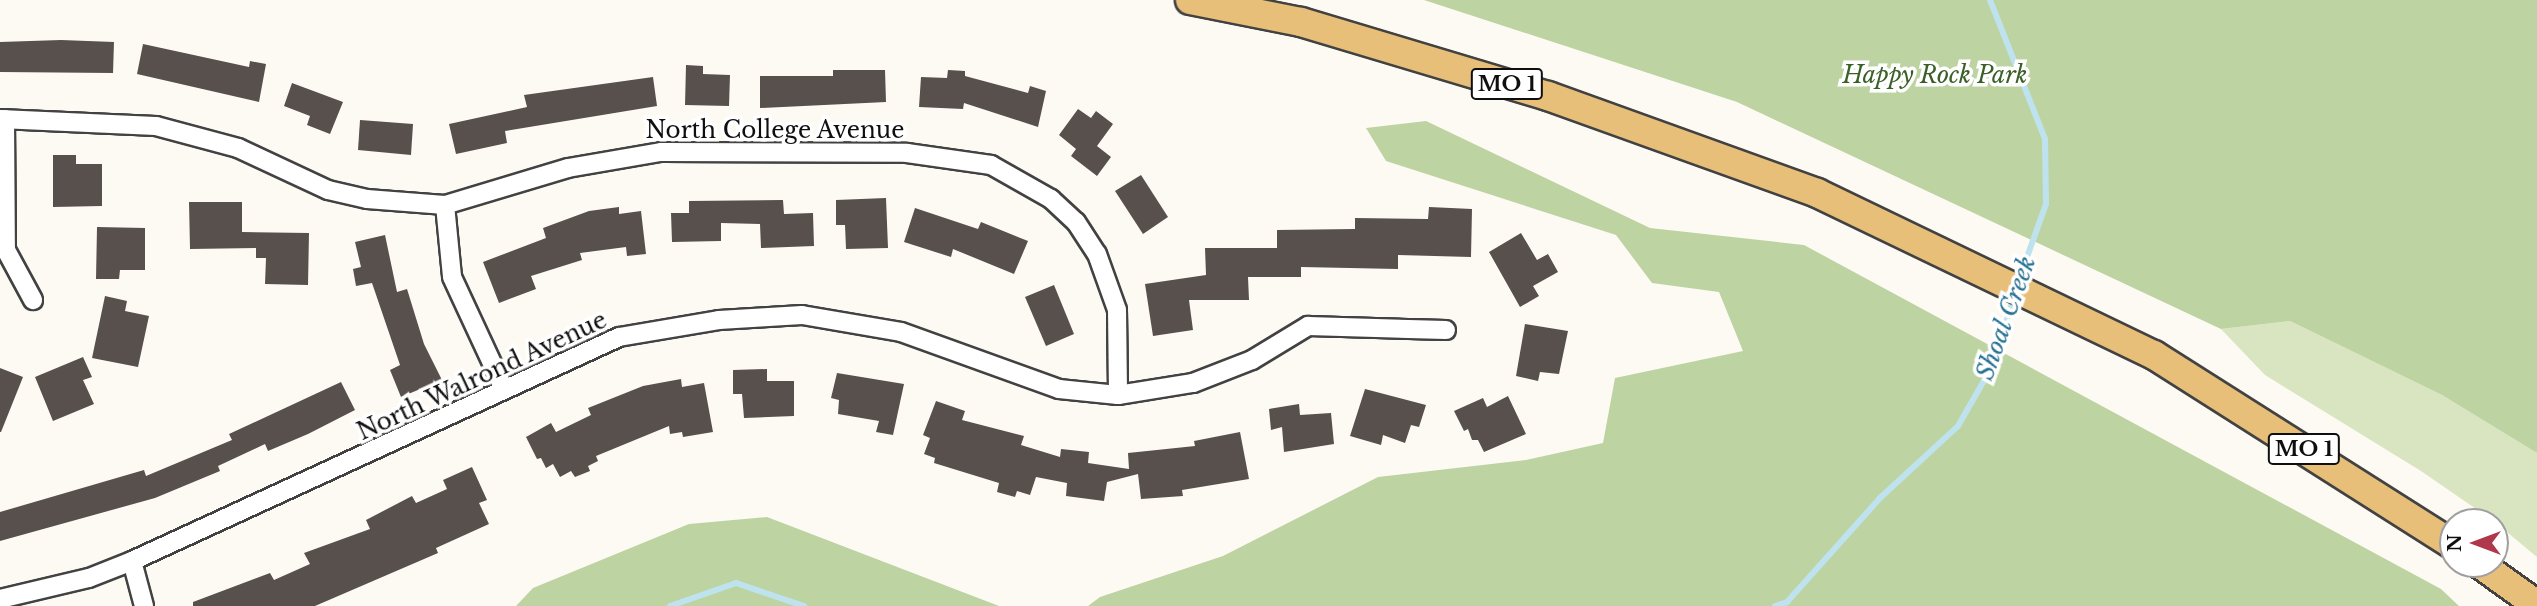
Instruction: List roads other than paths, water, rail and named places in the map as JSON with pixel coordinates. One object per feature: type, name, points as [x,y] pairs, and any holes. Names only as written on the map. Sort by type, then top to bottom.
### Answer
[{"type":"main road","name":"MO 1","points":[[1190,0],[1301,22],[1535,92],[1817,193],[2154,355],[2439,536]]},
{"type":"main road","points":[[2499,578],[2537,605]]},
{"type":"street","name":"North College Avenue","points":[[2,119],[156,126],[238,148],[328,190],[367,199],[445,205],[568,168],[661,152],[907,153],[991,165],[1051,199],[1076,222],[1097,254],[1116,310],[1118,395]]},
{"type":"street","points":[[2,119],[6,250],[33,300]]},
{"type":"street","points":[[445,205],[452,276],[504,389]]},
{"type":"street","name":"North Walrond Avenue","points":[[0,599],[89,578],[132,561],[619,337],[719,320],[802,314],[901,332],[1059,389],[1118,395],[1193,383],[1252,360],[1308,326],[1446,330]]},
{"type":"street","points":[[132,561],[144,606]]},
{"type":"waterway","name":"Shoal Creek","points":[[1990,0],[2045,139],[2046,204],[2018,282]]},
{"type":"waterway","name":"Shoal Creek","points":[[1775,606],[1787,602],[1880,498],[1958,426],[1993,365],[2014,296]]},
{"type":"waterway","name":"Shoal Creek","points":[[670,606],[736,583],[804,606]]},
{"type":"park label","name":"Happy Rock Park","points":[[1935,75]]}]
